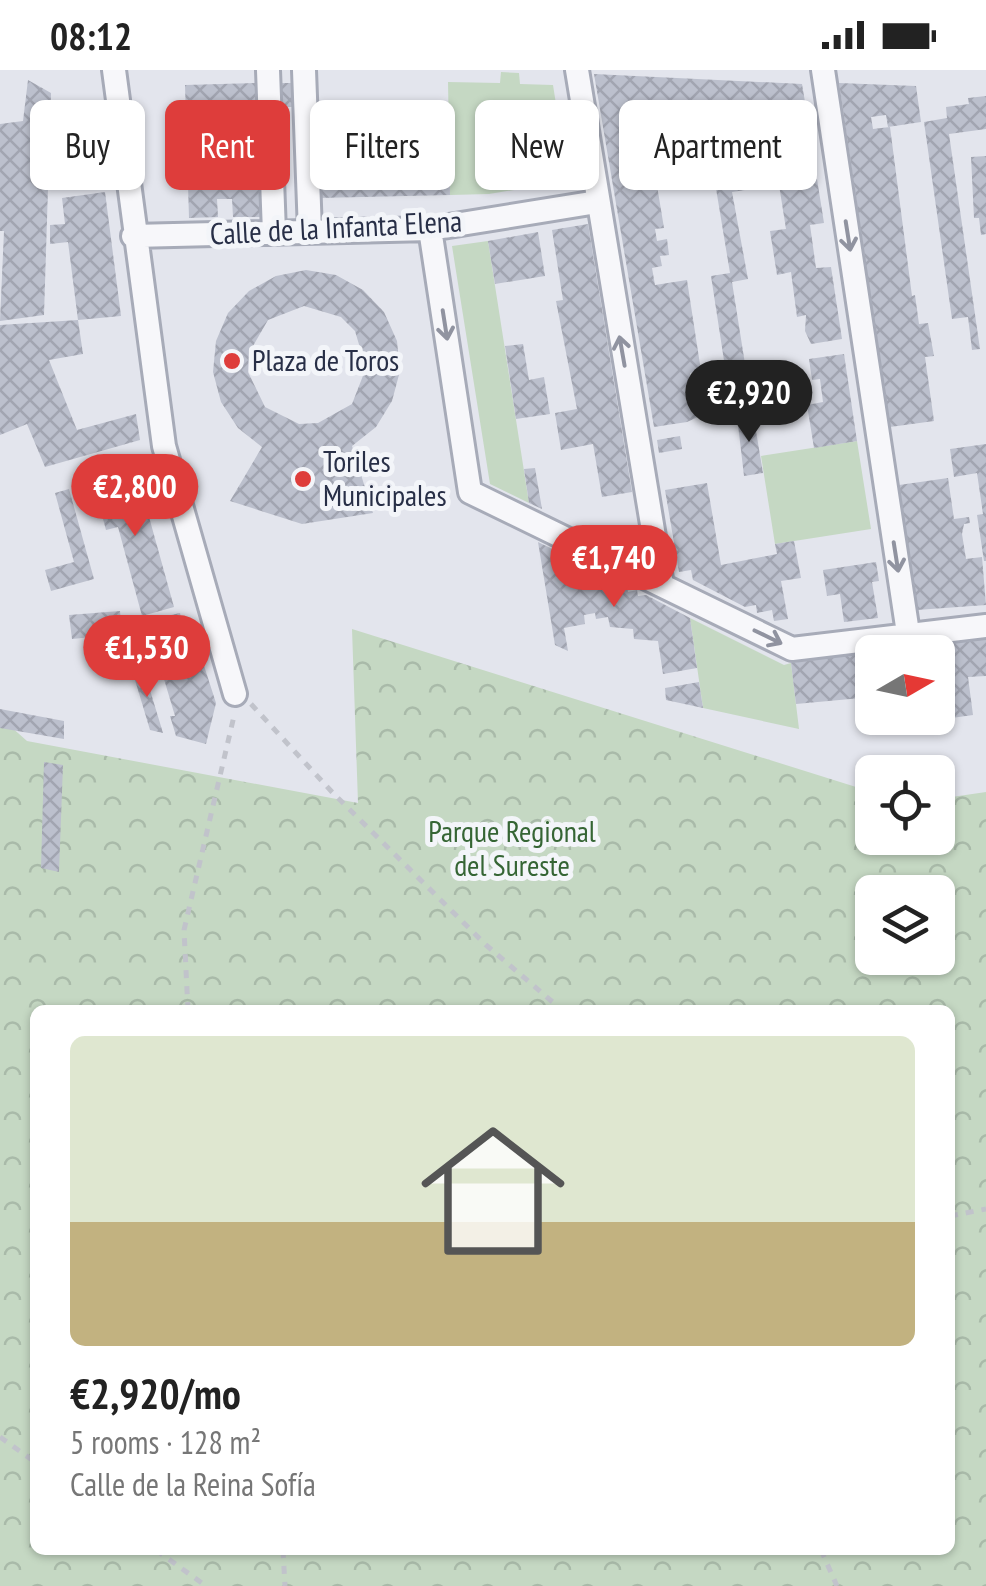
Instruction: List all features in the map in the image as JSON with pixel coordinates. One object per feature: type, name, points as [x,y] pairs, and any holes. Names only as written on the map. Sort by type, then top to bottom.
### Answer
[{"type":"street","points":[[114,70],[132,236],[164,446],[235,694]]},
{"type":"street","points":[[268,70],[274,233]]},
{"type":"street","points":[[304,70],[310,232]]},
{"type":"street","points":[[577,70],[662,585]]},
{"type":"street","points":[[823,70],[908,633]]},
{"type":"street","name":"Calle de la Infanta Elena","points":[[132,236],[430,229],[597,202]]},
{"type":"street","points":[[430,229],[470,492],[792,649],[986,626]]},
{"type":"path","points":[[188,1005],[184,930],[234,730],[235,694],[257,707],[332,792],[486,944],[556,1005]]},
{"type":"path","points":[[955,1215],[986,1209]]},
{"type":"path","points":[[0,1437],[30,1458]]},
{"type":"path","points":[[163,1555],[206,1586]]},
{"type":"path","points":[[283,1555],[285,1586]]},
{"type":"path","points":[[823,1555],[837,1586]]},
{"type":"green space","points":[[501,72],[519,73],[520,84],[553,85],[555,100],[475,100],[475,190],[514,190],[450,195],[450,190],[455,190],[455,100],[448,100],[448,82],[500,83]]},
{"type":"green space","points":[[488,241],[529,503],[490,484],[452,246]]},
{"type":"green space","points":[[857,441],[871,529],[775,544],[761,456]]},
{"type":"green space","points":[[690,618],[784,665],[791,663],[799,729],[703,708]]},
{"type":"green space","name":"Parque Regional del Sureste","points":[[352,629],[855,787],[855,855],[955,855],[955,797],[986,792],[986,1586],[0,1586],[0,717],[27,741],[358,803]]},
{"type":"building","points":[[594,74],[802,84],[805,100],[619,100],[619,190],[658,190],[664,228],[655,229],[657,241],[667,239],[669,255],[660,256],[662,266],[652,268],[655,285],[687,280],[701,371],[690,373],[698,417],[687,422],[654,427]]},
{"type":"building","points":[[28,80],[51,93],[51,100],[30,100],[30,190],[48,190],[44,315],[0,321],[4,231],[0,231],[0,124],[23,121]]},
{"type":"building","points":[[259,83],[260,100],[185,100],[185,85]]},
{"type":"building","points":[[280,83],[293,83],[294,107],[290,107],[290,100],[281,100]]},
{"type":"building","points":[[839,83],[916,86],[921,122],[888,127],[886,115],[871,117],[873,129],[890,127],[912,296],[915,295],[919,324],[928,323],[934,356],[925,357],[934,421],[890,427]]},
{"type":"building","points":[[986,96],[986,129],[949,134],[980,349],[972,350],[968,317],[952,319],[924,122],[947,118],[946,107],[969,104],[968,98]]},
{"type":"building","points":[[986,156],[986,234],[981,235],[979,218],[974,218],[971,157]]},
{"type":"building","points":[[817,179],[824,223],[810,225],[816,268],[831,267],[842,339],[811,344],[805,331],[806,315],[797,317],[791,272],[777,275],[770,231],[786,229],[780,190],[817,190]]},
{"type":"building","points":[[188,190],[262,190],[263,217],[233,217],[232,199],[217,199],[218,217],[189,218]]},
{"type":"building","points":[[318,190],[450,190],[450,195],[318,198]]},
{"type":"building","points":[[716,190],[745,190],[732,192],[748,279],[732,282],[745,364],[725,367],[711,276],[730,273]]},
{"type":"building","points":[[105,192],[121,316],[78,320],[68,242],[50,244],[50,225],[65,224],[62,198]]},
{"type":"building","points":[[588,224],[632,492],[602,497],[593,444],[561,450],[555,413],[577,409],[556,301],[563,300],[552,230]]},
{"type":"building","points":[[538,232],[545,276],[495,284],[488,241]]},
{"type":"building","name":"Plaza de Toros","points":[[306,270],[336,275],[363,290],[384,312],[397,341],[400,371],[392,401],[376,427],[352,446],[373,513],[302,524],[230,501],[262,447],[238,428],[221,402],[213,372],[216,341],[228,313],[249,291],[276,276]],"holes":[[[304,306],[341,317],[355,331],[366,368],[352,404],[318,423],[299,424],[265,407],[248,372],[249,353],[268,320]]]},
{"type":"building","points":[[78,320],[83,354],[49,360],[77,430],[136,414],[140,440],[45,467],[27,424],[0,435],[0,325]]},
{"type":"building","points":[[523,344],[529,380],[544,377],[550,414],[516,419],[505,346]]},
{"type":"building","points":[[844,354],[857,441],[814,448],[807,405],[823,402],[820,379],[812,380],[809,359]]},
{"type":"building","points":[[753,413],[763,473],[744,476],[737,416]]},
{"type":"building","points":[[680,436],[682,449],[659,453],[657,440]]},
{"type":"building","points":[[986,444],[984,561],[977,515],[983,514],[977,473],[954,477],[950,449]]},
{"type":"building","points":[[535,468],[542,509],[529,503],[524,469]]},
{"type":"building","points":[[136,470],[174,607],[142,616],[118,527],[106,530],[93,482]]},
{"type":"building","points":[[948,478],[954,519],[969,517],[970,523],[964,524],[962,534],[966,559],[982,557],[986,605],[917,610],[899,485]]},
{"type":"building","points":[[707,483],[721,565],[777,554],[775,544],[794,541],[801,578],[781,581],[788,619],[774,621],[772,610],[757,613],[756,605],[745,607],[693,580],[691,570],[679,572],[665,490]]},
{"type":"building","points":[[69,489],[94,579],[51,591],[45,570],[74,562],[55,493]]},
{"type":"building","points":[[538,542],[575,560],[576,567],[586,566],[588,571],[602,573],[603,580],[613,578],[614,584],[627,585],[628,592],[637,590],[638,596],[646,595],[690,618],[697,668],[663,674],[658,641],[634,639],[633,629],[610,627],[608,617],[596,619],[595,613],[584,615],[585,624],[564,628],[568,651],[555,645]]},
{"type":"building","points":[[876,562],[879,581],[872,582],[878,618],[844,622],[840,594],[827,596],[823,570]]},
{"type":"building","points":[[120,611],[122,634],[72,639],[69,615]]},
{"type":"building","points":[[180,613],[188,650],[198,647],[216,703],[206,744],[176,736],[170,716],[175,716],[158,659],[145,663],[136,623]]},
{"type":"building","points":[[986,639],[986,676],[968,677],[973,715],[955,718],[955,642]]},
{"type":"building","points":[[855,654],[855,699],[796,704],[791,663]]},
{"type":"building","points":[[143,667],[163,733],[150,730],[132,670]]},
{"type":"building","points":[[699,682],[703,708],[666,700],[665,688]]},
{"type":"building","points":[[0,709],[64,721],[64,739],[0,728]]},
{"type":"building","points":[[44,762],[63,765],[59,872],[41,868]]},
{"type":"place","name":"Plaza de Toros","points":[[232,361]]},
{"type":"place","name":"Toriles Municipales","points":[[303,479]]}]
